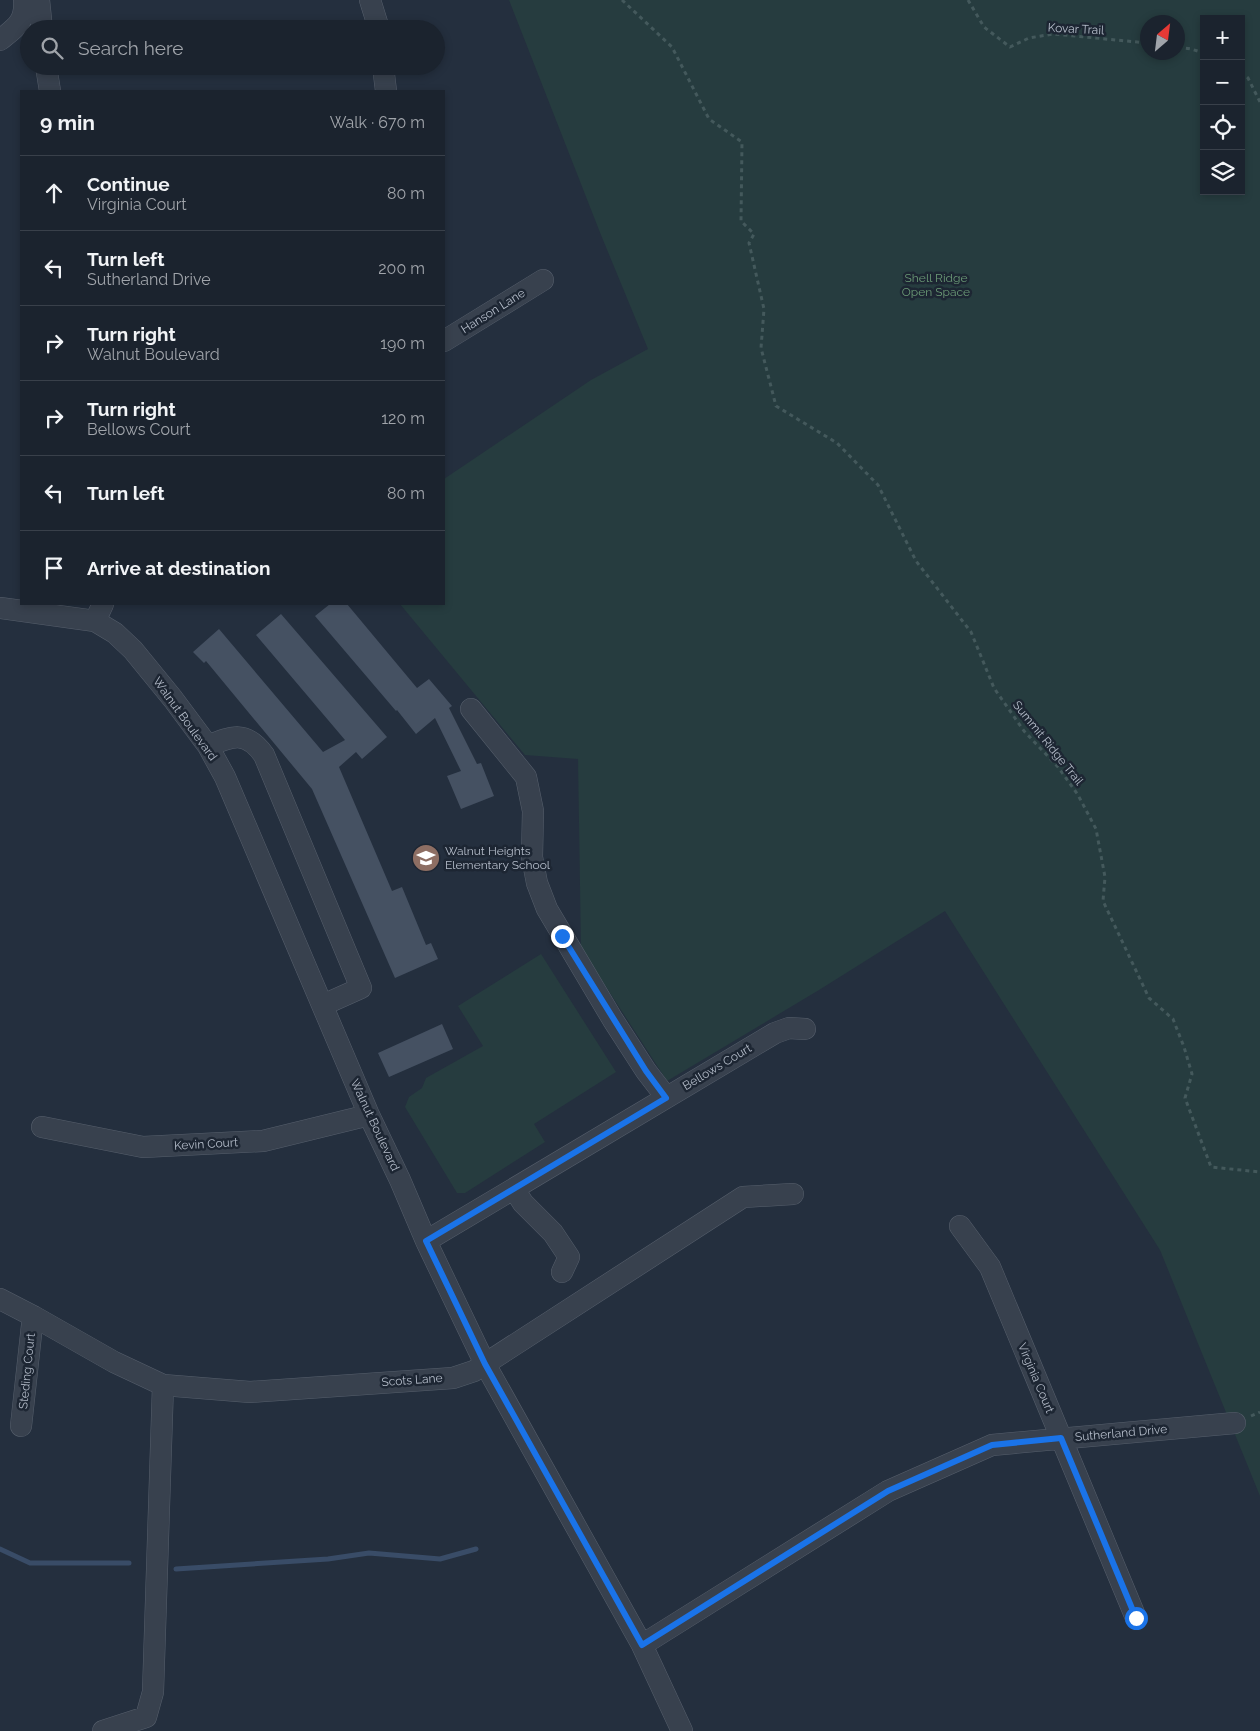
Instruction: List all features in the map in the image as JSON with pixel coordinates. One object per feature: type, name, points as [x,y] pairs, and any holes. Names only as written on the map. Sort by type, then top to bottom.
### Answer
[{"type":"street","points":[[21,20],[25,10],[24,0]]},
{"type":"street","points":[[39,0],[41,20]]},
{"type":"street","points":[[370,0],[376,20]]},
{"type":"street","points":[[0,40],[20,23]]},
{"type":"street","points":[[47,75],[50,90]]},
{"type":"street","points":[[384,75],[386,90]]},
{"type":"street","name":"Hanson Lane","points":[[445,341],[543,280]]},
{"type":"street","name":"Walnut Boulevard","points":[[0,608],[99,612],[173,699],[208,746],[225,777],[369,1115],[426,1241],[485,1364],[642,1645],[682,1731]]},
{"type":"street","points":[[471,709],[526,777],[533,811],[532,857],[537,883],[547,909],[618,1027],[666,1098]]},
{"type":"street","points":[[208,746],[228,738],[242,738],[256,744],[264,755],[361,988],[323,1005]]},
{"type":"street","name":"Bellows Court","points":[[426,1241],[775,1033],[789,1028],[805,1029]]},
{"type":"street","name":"Kevin Court","points":[[42,1127],[143,1147],[264,1141],[369,1115]]},
{"type":"street","points":[[514,1189],[523,1203],[553,1233],[569,1257],[562,1272]]},
{"type":"street","name":"Scots Lane","points":[[0,1300],[33,1316],[114,1362],[163,1385],[250,1392],[453,1378],[474,1371],[743,1197],[793,1194]]},
{"type":"street","name":"Virginia Court","points":[[960,1226],[990,1267],[1136,1618]]},
{"type":"street","name":"Steding Court","points":[[21,1426],[33,1316]]},
{"type":"street","points":[[103,1731],[146,1717],[153,1692],[163,1385]]},
{"type":"street","name":"Sutherland Drive","points":[[642,1645],[888,1491],[992,1445],[1235,1423]]},
{"type":"path","name":"Summit Ridge Trail","points":[[622,0],[672,47],[709,120],[742,142],[741,221],[754,234],[749,244],[764,309],[761,348],[776,406],[837,443],[878,485],[916,560],[971,632],[994,688],[1024,731],[1058,767],[1078,795],[1096,829],[1105,877],[1103,901],[1149,998],[1174,1019],[1192,1074],[1185,1098],[1211,1167],[1260,1172]]},
{"type":"path","name":"Kovar Trail","points":[[968,0],[984,26],[1010,47],[1029,38],[1053,34],[1140,42]]},
{"type":"path","points":[[1185,48],[1200,52]]},
{"type":"path","points":[[1245,75],[1260,102]]},
{"type":"green space","name":"Shell Ridge Open Space","points":[[509,0],[1260,0],[1260,1496],[1160,1250],[945,911],[819,990],[667,1081],[581,948],[578,759],[525,755],[401,605],[445,605],[445,478],[591,380],[648,349]]},
{"type":"green space","points":[[541,954],[616,1072],[534,1124],[545,1142],[465,1193],[457,1193],[405,1107],[409,1097],[422,1088],[426,1078],[483,1046],[458,1006]]},
{"type":"building","points":[[329,605],[348,605],[417,688],[429,679],[452,706],[449,708],[477,764],[481,763],[494,796],[461,809],[447,776],[461,771],[435,718],[416,734],[315,616]]},
{"type":"building","points":[[281,614],[387,737],[362,759],[356,752],[339,767],[392,891],[402,887],[426,945],[431,943],[438,959],[395,978],[312,789],[206,661],[204,663],[193,652],[219,629],[323,752],[345,740],[256,635]]},
{"type":"building","points":[[442,1024],[453,1049],[389,1077],[378,1053]]},
{"type":"waterway","points":[[0,1549],[30,1563],[129,1563]]},
{"type":"waterway","points":[[176,1569],[328,1559],[369,1553],[440,1559],[476,1549]]},
{"type":"place","name":"Walnut Heights Elementary School","points":[[426,858]]},
{"type":"route","points":[[562,936],[613,1020],[666,1098],[426,1241],[485,1364],[642,1645],[888,1491],[992,1445],[1061,1438],[1136,1618]]}]
